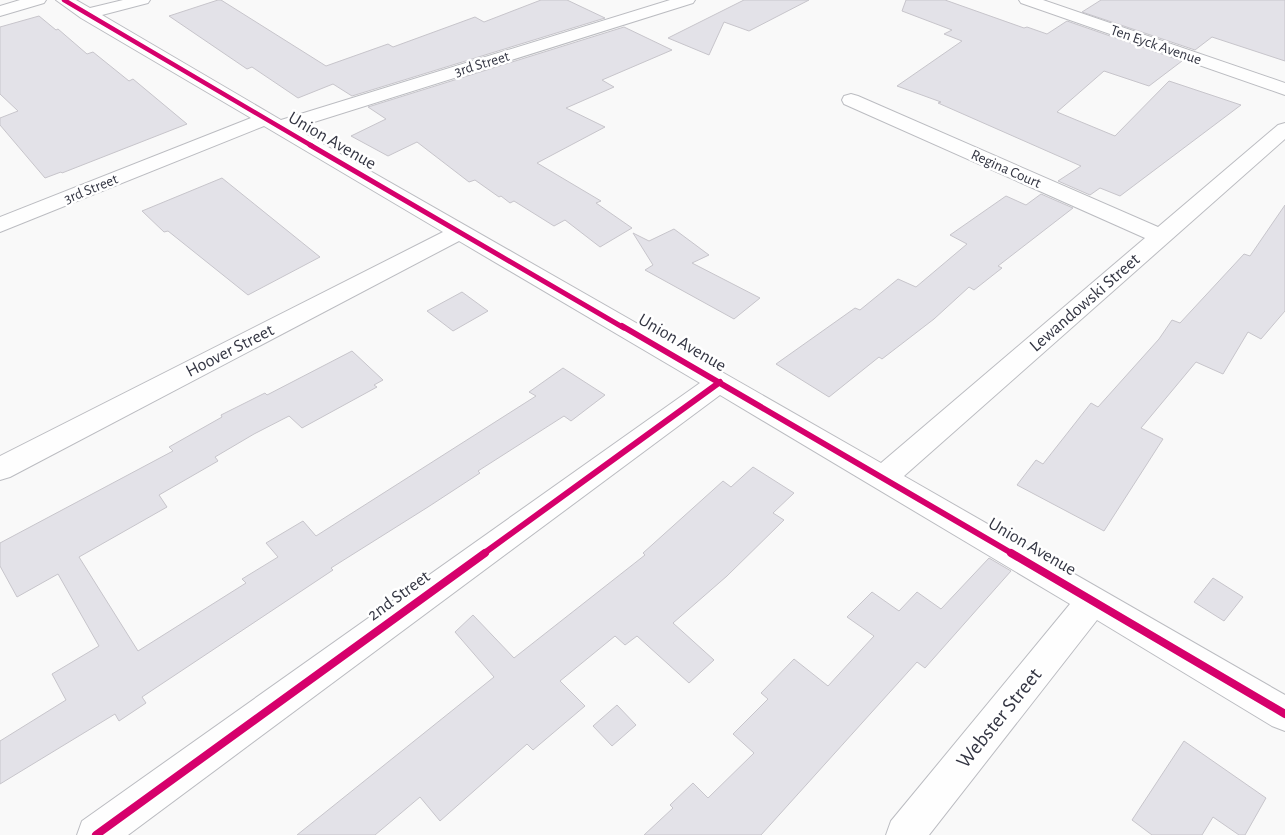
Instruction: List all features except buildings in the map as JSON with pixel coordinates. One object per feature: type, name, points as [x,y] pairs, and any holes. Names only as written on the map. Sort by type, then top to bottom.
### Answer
[{"type":"street","points":[[0,11],[38,0]]},
{"type":"street","name":"Union Avenue","points":[[64,0],[1285,714]]},
{"type":"street","points":[[87,14],[142,0]]},
{"type":"street","name":"3rd Street","points":[[0,225],[272,123],[687,0]]},
{"type":"street","name":"Ten Eyck Avenue","points":[[1027,0],[1285,89]]},
{"type":"street","name":"Regina Court","points":[[851,100],[1161,237]]},
{"type":"street","name":"Lewandowski Street","points":[[884,478],[1285,129]]},
{"type":"street","name":"Hoover Street","points":[[0,470],[460,232]]},
{"type":"street","name":"2nd Street","points":[[96,835],[720,382]]},
{"type":"street","name":"Webster Street","points":[[904,835],[1093,600]]},
{"type":"cycle path","points":[[64,0],[1285,714]]},
{"type":"cycle path","points":[[96,835],[720,382]]}]
